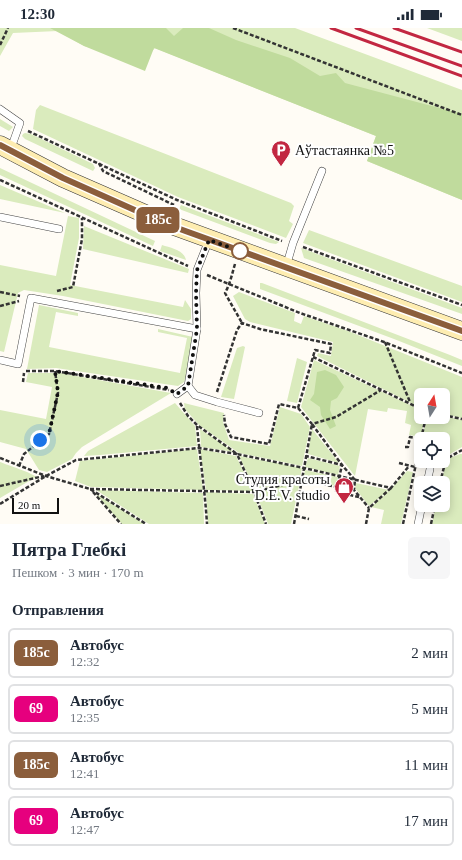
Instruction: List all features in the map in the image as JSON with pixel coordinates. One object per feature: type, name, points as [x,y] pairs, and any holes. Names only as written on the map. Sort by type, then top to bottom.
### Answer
[{"type":"street","points":[[5,148],[63,178],[166,224],[462,331]]},
{"type":"lane","points":[[0,109],[20,124],[19,128],[5,148]]},
{"type":"lane","points":[[286,267],[293,243],[322,172]]},
{"type":"lane","points":[[0,217],[59,229]]},
{"type":"lane","points":[[177,394],[188,386],[197,329],[197,270],[209,240]]},
{"type":"lane","points":[[0,360],[18,364],[31,298],[197,329]]},
{"type":"lane","points":[[188,386],[195,395],[259,413]]},
{"type":"lane","points":[[428,476],[430,469]]},
{"type":"lane","points":[[418,524],[421,512]]},
{"type":"path","points":[[0,45],[8,28]]},
{"type":"path","points":[[233,28],[462,115]]},
{"type":"path","points":[[19,128],[35,133],[177,200],[284,242],[293,243],[462,305]]},
{"type":"path","points":[[99,163],[103,171],[174,205]]},
{"type":"path","points":[[0,180],[230,284],[300,313],[384,342],[462,373]]},
{"type":"path","points":[[0,306],[73,287],[82,239],[82,218]]},
{"type":"path","points":[[240,251],[231,276],[230,284],[225,293],[242,323],[260,329],[331,344],[330,353],[315,350]]},
{"type":"path","points":[[0,292],[31,298]]},
{"type":"path","points":[[217,402],[216,396],[222,377],[237,330],[242,323]]},
{"type":"path","points":[[384,342],[410,403]]},
{"type":"path","points":[[313,357],[414,405]]},
{"type":"path","points":[[18,364],[25,371],[55,371],[167,388],[177,394]]},
{"type":"path","points":[[23,382],[25,371]]},
{"type":"path","points":[[19,466],[24,454],[49,434],[58,392],[55,371]]},
{"type":"path","points":[[312,424],[336,417],[382,390]]},
{"type":"path","points":[[279,404],[280,400]]},
{"type":"path","points":[[180,402],[188,416],[197,426],[237,454],[266,524]]},
{"type":"path","points":[[298,408],[355,480],[354,490]]},
{"type":"path","points":[[450,416],[462,419]]},
{"type":"path","points":[[294,524],[312,424]]},
{"type":"path","points":[[197,426],[205,491],[207,524]]},
{"type":"path","points":[[406,447],[408,447],[410,437],[414,438]]},
{"type":"path","points":[[0,504],[76,460],[199,448],[237,454],[391,488]]},
{"type":"path","points":[[450,455],[462,451]]},
{"type":"path","points":[[306,456],[342,465]]},
{"type":"path","points":[[0,458],[46,476],[90,489],[254,492],[302,480],[354,490],[369,508]]},
{"type":"path","points":[[400,463],[414,467]]},
{"type":"path","points":[[342,465],[336,492],[346,496],[360,497]]},
{"type":"path","points":[[366,524],[369,508],[391,488],[409,466]]},
{"type":"path","points":[[403,524],[415,468]]},
{"type":"path","points":[[0,486],[46,476]]},
{"type":"path","points":[[90,489],[121,524]]},
{"type":"path","points":[[90,489],[146,524]]},
{"type":"path","points":[[431,524],[434,512]]},
{"type":"path","points":[[296,516],[309,520]]},
{"type":"green space","points":[[0,28],[295,28],[462,90],[462,200],[367,161],[376,136],[155,48],[142,63],[84,46],[58,31],[13,33],[0,56]]},
{"type":"green space","points":[[50,28],[166,28],[174,36],[183,28],[209,28],[236,40],[290,58],[320,76],[336,73],[345,83],[462,114],[462,200],[367,161],[376,136],[154,48],[145,71],[84,46]]},
{"type":"green space","points":[[427,28],[462,28],[462,41]]},
{"type":"green space","points":[[40,105],[291,203],[294,206],[289,221],[293,224],[286,238],[178,197],[33,129],[36,110]]},
{"type":"green space","points":[[0,119],[13,127],[9,131],[0,126]]},
{"type":"green space","points":[[25,133],[31,134],[93,164],[95,168],[93,171],[25,139],[22,136]]},
{"type":"green space","points":[[0,168],[155,241],[153,246],[0,175]]},
{"type":"green space","points":[[0,185],[65,213],[0,199]]},
{"type":"green space","points":[[181,205],[279,242],[276,244],[270,243],[179,209]]},
{"type":"green space","points":[[68,216],[79,218],[79,238],[70,285],[183,307],[185,300],[191,309],[191,319],[188,321],[63,296],[24,290],[18,293],[4,352],[0,351],[0,265],[56,276]]},
{"type":"green space","points":[[84,226],[189,269],[188,273],[83,249]]},
{"type":"green space","points":[[309,230],[462,286],[462,302],[303,243]]},
{"type":"green space","points":[[162,245],[180,252],[186,260],[160,251]]},
{"type":"green space","points":[[301,248],[462,308],[462,314],[304,258]]},
{"type":"green space","points":[[260,283],[450,355],[462,360],[462,366],[260,289]]},
{"type":"green space","points":[[239,292],[295,313],[294,321],[301,324],[304,316],[348,331],[462,377],[462,418],[450,415],[450,388],[414,388],[414,404],[317,356],[318,353],[331,356],[333,342],[250,322],[245,319],[233,296]]},
{"type":"green space","points":[[39,305],[78,313],[78,316],[56,312],[49,347],[180,373],[187,338],[158,332],[158,329],[193,337],[184,382],[178,386],[56,368],[27,369]]},
{"type":"green space","points":[[243,346],[245,347],[234,399],[221,397],[237,348]]},
{"type":"green space","points":[[297,358],[307,362],[297,403],[287,401]]},
{"type":"green space","points":[[314,360],[414,407],[414,424],[424,424],[422,432],[414,432],[414,436],[409,435],[411,425],[405,423],[407,411],[388,408],[387,412],[368,409],[355,476],[301,407]]},
{"type":"green space","points":[[325,370],[336,375],[344,387],[337,398],[331,401],[330,410],[336,426],[330,429],[321,415],[320,407],[310,400],[314,394],[317,372]]},
{"type":"green space","points":[[28,373],[60,373],[171,393],[82,447],[72,459],[47,472],[39,470],[26,449],[0,442],[0,410],[46,419],[52,387],[26,382]]},
{"type":"green space","points":[[175,403],[195,426],[197,446],[84,456],[88,451]]},
{"type":"green space","points":[[184,403],[224,413],[223,422],[229,440],[270,446],[280,407],[301,414],[310,427],[302,466],[239,453],[199,425],[185,409]]},
{"type":"green space","points":[[450,417],[462,420],[462,447],[450,454],[450,432],[424,432],[425,424],[450,424]]},
{"type":"green space","points":[[200,429],[234,452],[201,447]]},
{"type":"green space","points":[[312,429],[339,463],[308,454]]},
{"type":"green space","points":[[197,449],[203,490],[91,487],[75,481],[80,461]]},
{"type":"green space","points":[[200,449],[236,456],[253,491],[206,490]]},
{"type":"green space","points":[[462,454],[462,524],[432,524],[435,512],[450,512],[450,476],[443,476],[445,468],[450,468],[450,458]]},
{"type":"green space","points":[[239,456],[302,468],[300,478],[255,490]]},
{"type":"green space","points":[[308,458],[340,466],[338,475],[305,467]]},
{"type":"green space","points":[[0,462],[25,471],[36,477],[0,498]]},
{"type":"green space","points":[[305,470],[338,477],[336,486],[303,479]]},
{"type":"green space","points":[[407,471],[413,472],[401,524],[381,524],[384,510],[371,507],[391,489]]},
{"type":"green space","points":[[300,481],[291,524],[268,524],[256,493]]},
{"type":"green space","points":[[356,483],[389,490],[369,506],[355,488]]},
{"type":"green space","points":[[96,490],[203,493],[204,524],[149,524]]},
{"type":"green space","points":[[206,492],[253,494],[265,524],[208,524]]},
{"type":"green space","points":[[95,493],[144,524],[122,524]]},
{"type":"railway","points":[[331,28],[462,76]]},
{"type":"railway","points":[[356,28],[462,66]]},
{"type":"railway","points":[[394,28],[462,52]]},
{"type":"bus line","name":"185с","points":[[0,145],[63,178],[166,224],[462,331]]},
{"type":"place","name":"Аўтастаянка №5","points":[[281,167]]},
{"type":"place","name":"Студия красоты D.E.V. studio","points":[[344,504]]},
{"type":"route","points":[[40,440],[49,434],[58,392],[55,371],[167,388],[177,394],[188,386],[197,329],[197,270],[209,240],[240,251]]}]
